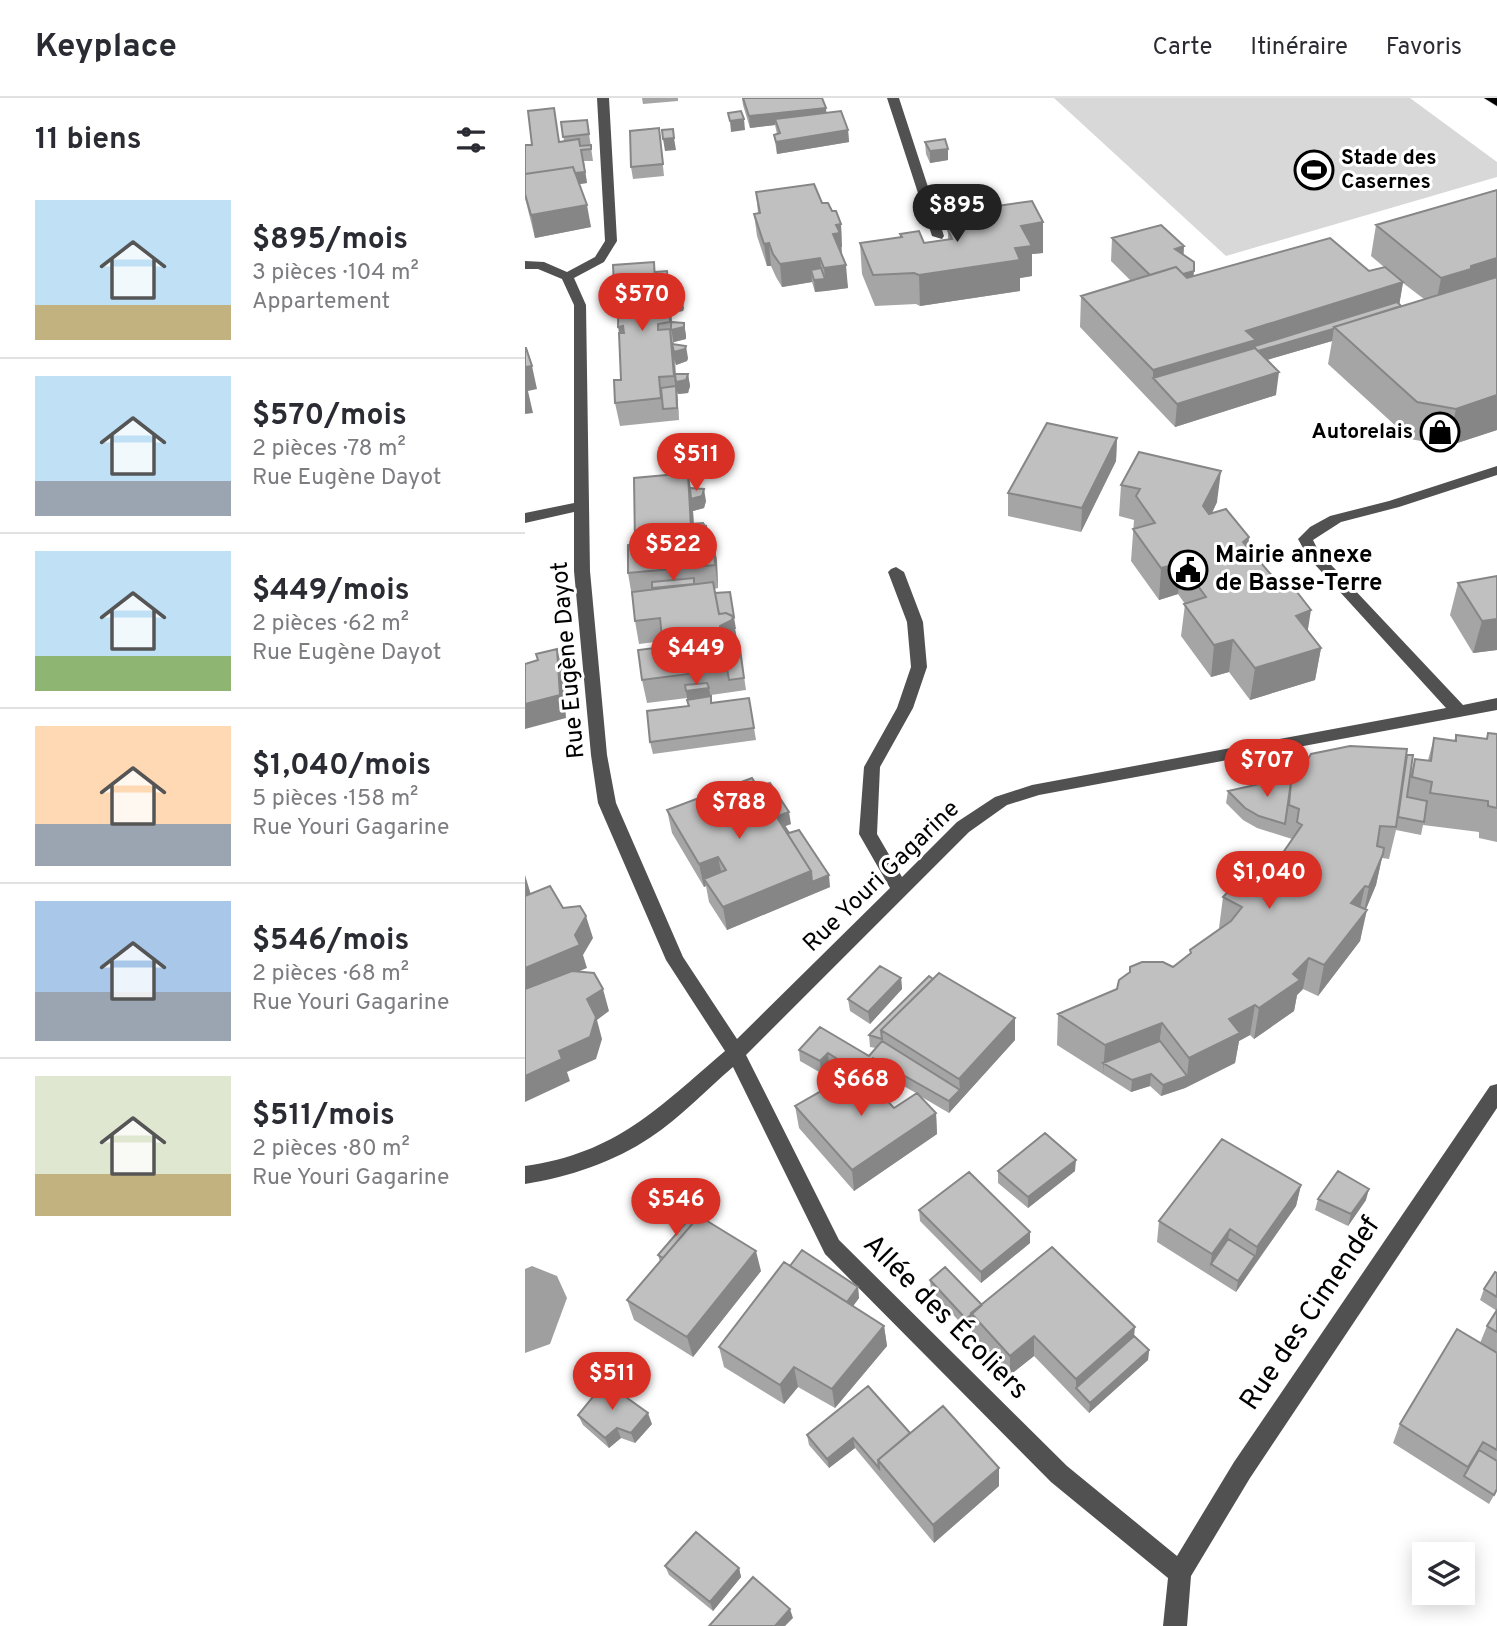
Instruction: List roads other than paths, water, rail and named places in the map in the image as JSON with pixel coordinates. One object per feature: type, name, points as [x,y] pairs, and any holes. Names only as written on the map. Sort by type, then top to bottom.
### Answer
[{"type":"main road","points":[[1490,98],[1497,103]]},
{"type":"street","points":[[525,265],[540,265],[567,277],[600,259],[611,241],[603,98]]},
{"type":"street","points":[[893,98],[938,236]]},
{"type":"street","name":"Rue Eugène Dayot","points":[[567,277],[580,305],[582,571],[599,755],[607,803],[675,960],[736,1053]]},
{"type":"street","points":[[1459,711],[1313,554],[1305,539],[1318,526],[1337,517],[1390,506],[1497,470]]},
{"type":"street","points":[[525,518],[581,506]]},
{"type":"street","points":[[896,572],[915,622],[919,667],[905,708],[872,767],[868,834],[900,890]]},
{"type":"street","name":"Rue Youri Gagarine","points":[[525,1175],[546,1172],[604,1154],[645,1132],[736,1053],[963,827],[1000,801],[1038,789],[1497,704]]},
{"type":"street","name":"Allée des Écoliers","points":[[736,1053],[832,1247],[1059,1474],[1180,1573]]},
{"type":"street","name":"Rue des Cimendef","points":[[1180,1573],[1242,1470],[1497,1092]]},
{"type":"street","points":[[1175,1626],[1180,1573]]},
{"type":"waterway","points":[[525,1321],[532,1298]]},
{"type":"place","name":"Stade des Casernes","points":[[1314,170]]},
{"type":"place","name":"Autorelais","points":[[1440,432]]},
{"type":"place","name":"Mairie annexe de Basse-Terre","points":[[1188,570]]}]
